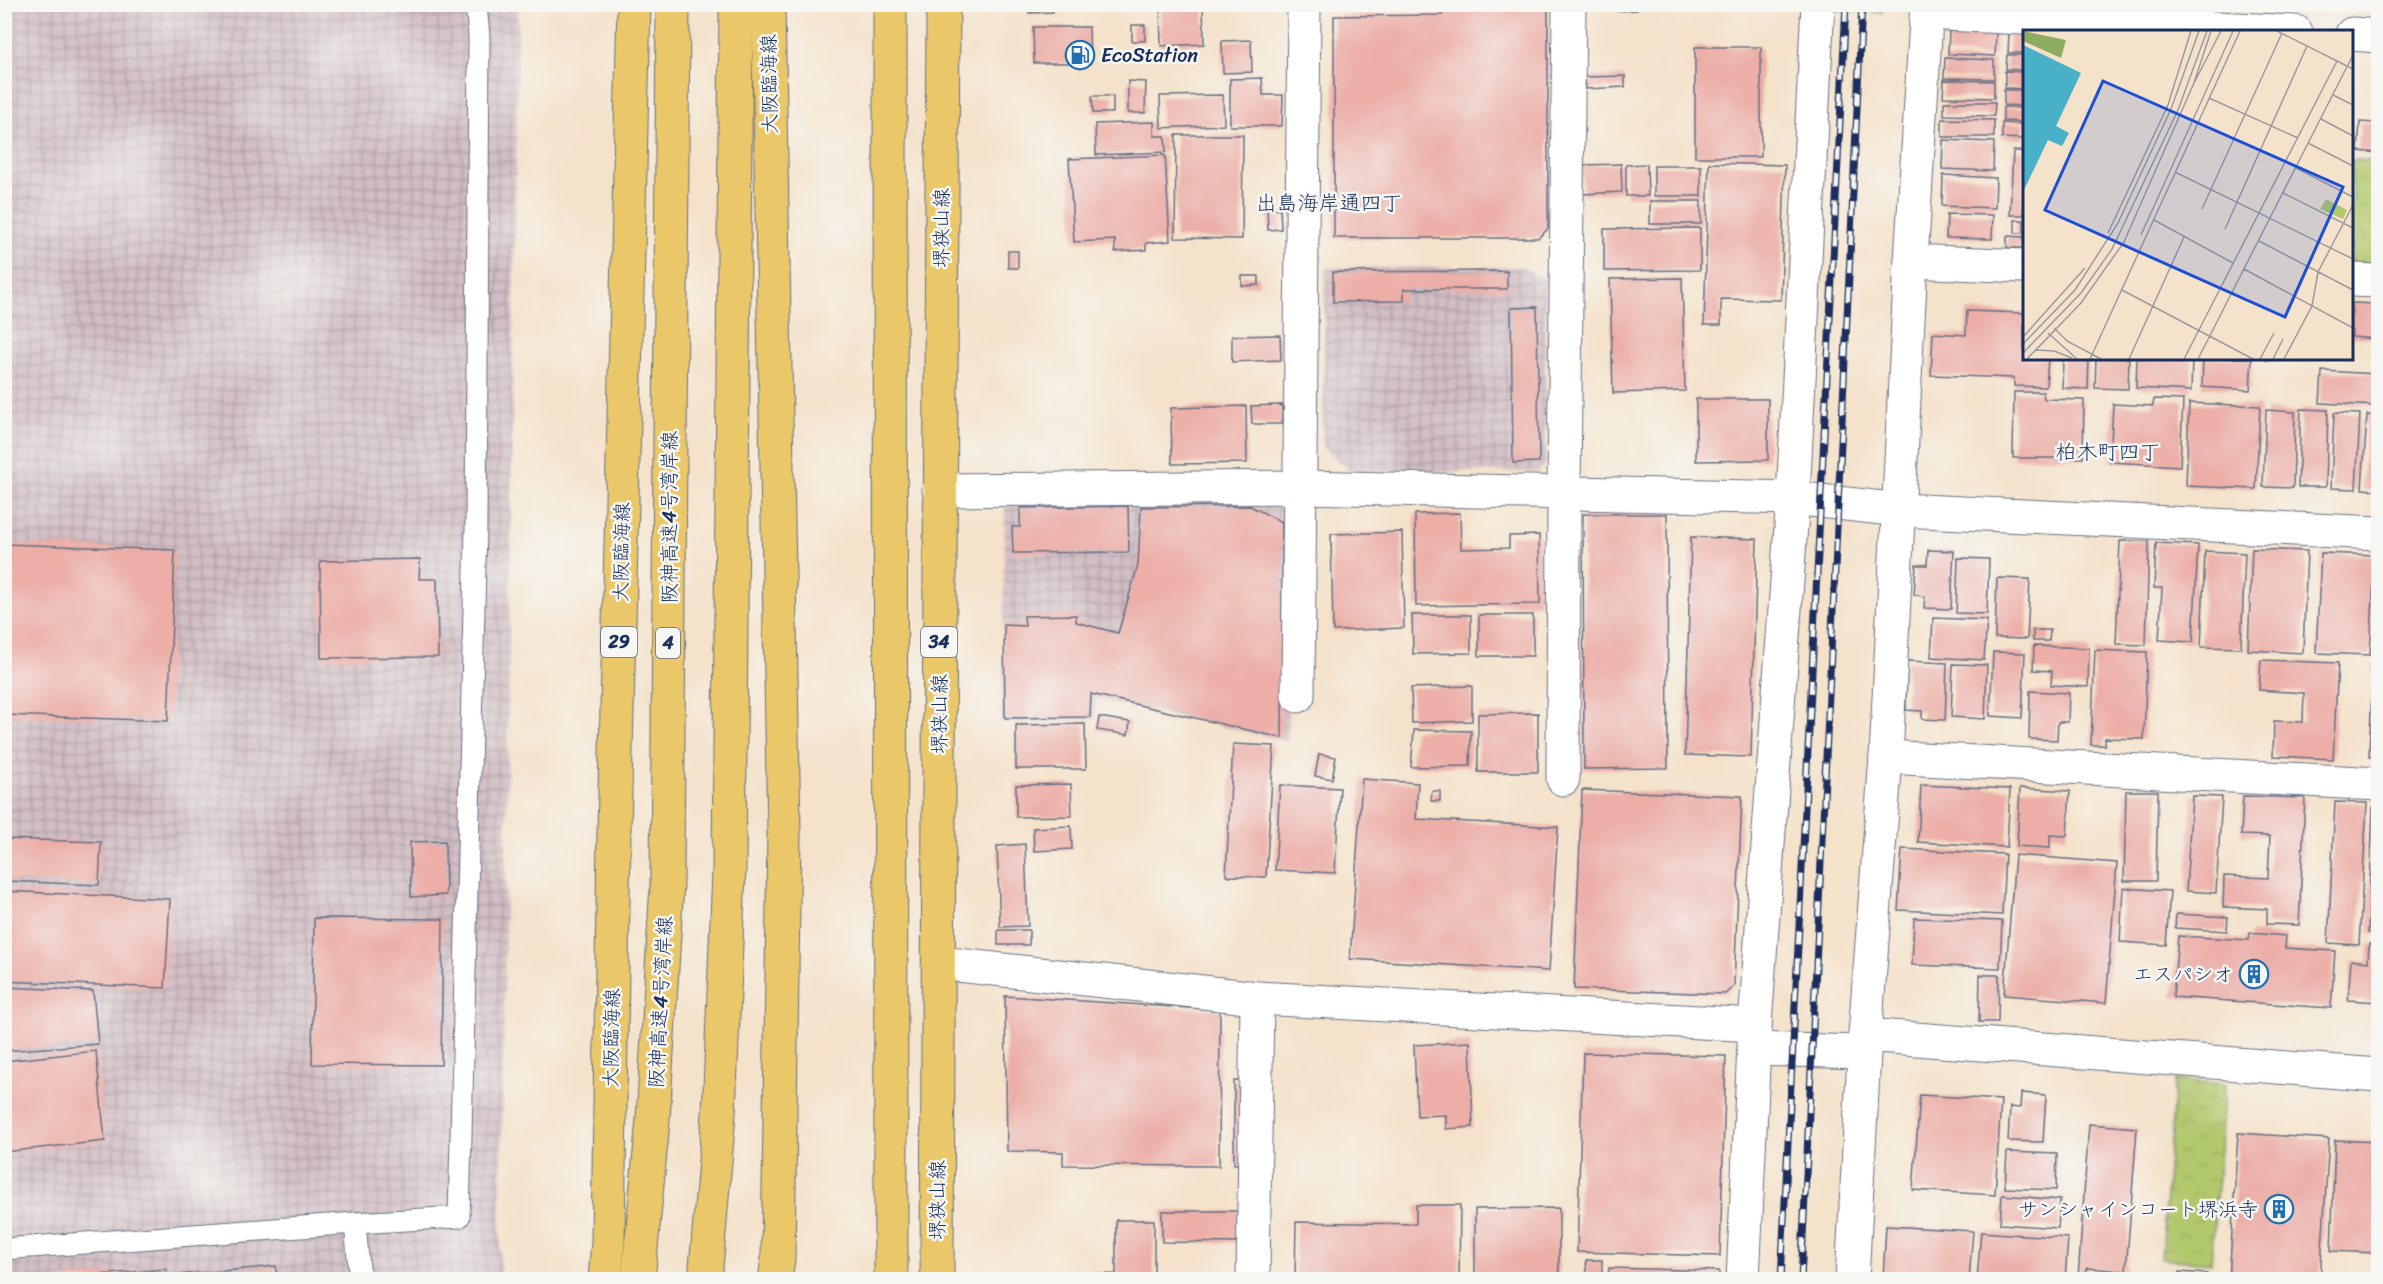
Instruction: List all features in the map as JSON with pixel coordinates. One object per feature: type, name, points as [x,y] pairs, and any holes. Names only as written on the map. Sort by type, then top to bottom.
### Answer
[{"type":"main road","name":"大阪臨海線","points":[[605,1280],[608,1241],[614,832],[634,4]]},
{"type":"main road","name":"阪神高速4号湾岸線","points":[[638,1280],[653,1120],[667,884],[673,4]]},
{"type":"main road","points":[[705,1280],[719,1114],[729,871],[736,4]]},
{"type":"main road","name":"大阪臨海線","points":[[768,4],[784,831],[778,1259],[775,1280]]},
{"type":"main road","points":[[890,4],[891,1280]]},
{"type":"main road","name":"堺狭山線","points":[[937,1280],[943,4]]},
{"type":"street","points":[[1298,696],[1304,4]]},
{"type":"street","points":[[1563,779],[1563,493],[1569,4]]},
{"type":"street","points":[[1743,1280],[1755,1037],[1793,498],[1818,4]]},
{"type":"street","points":[[1852,1280],[1865,1044],[1886,757],[1911,261],[1927,9],[2080,26],[2224,30]]},
{"type":"street","points":[[2353,34],[2379,36]]},
{"type":"street","points":[[1911,261],[2023,266]]},
{"type":"street","points":[[2353,280],[2379,282]]},
{"type":"street","points":[[939,490],[1301,487],[1793,498],[1900,510],[2379,533]]},
{"type":"street","points":[[1886,757],[2379,784]]},
{"type":"street","points":[[939,963],[1257,998],[1755,1037],[2379,1075]]},
{"type":"street","points":[[1253,1280],[1257,998]]},
{"type":"lane","points":[[4,1249],[459,1217],[476,527],[479,37],[476,4]]},
{"type":"lane","points":[[355,1223],[360,1280]]},
{"type":"shaded area","points":[[5,5],[518,5],[500,1279],[5,1280]]},
{"type":"shaded area","points":[[1522,267],[1545,280],[1546,461],[1539,472],[1350,471],[1322,446],[1326,268]]},
{"type":"shaded area","points":[[1285,498],[1288,741],[1095,698],[1094,719],[1002,723],[1005,504]]},
{"type":"green space","points":[[1828,5],[1882,5],[1882,12],[1827,10]]},
{"type":"green space","points":[[2353,160],[2378,161],[2378,265],[2353,263]]},
{"type":"green space","points":[[2175,1080],[2225,1084],[2211,1263],[2161,1259]]},
{"type":"building","points":[[1058,4],[1081,4],[1081,9],[1058,10]]},
{"type":"building","points":[[1160,4],[1203,4],[1204,44],[1161,46]]},
{"type":"building","points":[[1442,4],[1548,4],[1548,229],[1538,238],[1334,238],[1334,16],[1442,15]]},
{"type":"building","points":[[1616,4],[1637,4],[1637,10],[1616,11]]},
{"type":"building","points":[[1028,6],[1052,6],[1053,12],[1029,13]]},
{"type":"building","points":[[1132,25],[1145,25],[1145,41],[1132,41]]},
{"type":"building","points":[[1033,27],[1089,27],[1090,63],[1034,63]]},
{"type":"building","points":[[1949,30],[1996,31],[1995,56],[1948,54]]},
{"type":"building","points":[[2009,33],[2023,33],[2023,53],[2008,53]]},
{"type":"building","points":[[1251,40],[1252,72],[1223,73],[1222,41]]},
{"type":"building","points":[[1695,47],[1761,47],[1761,157],[1695,157]]},
{"type":"building","points":[[2007,55],[2023,55],[2023,70],[2006,69]]},
{"type":"building","points":[[1945,58],[1994,60],[1994,79],[1944,78]]},
{"type":"building","points":[[2005,71],[2023,72],[2023,89],[2005,88]]},
{"type":"building","points":[[1625,76],[1625,87],[1586,89],[1585,77]]},
{"type":"building","points":[[2377,76],[2378,110],[2375,110]]},
{"type":"building","points":[[1262,78],[1263,95],[1283,95],[1282,126],[1230,126],[1230,79]]},
{"type":"building","points":[[1944,80],[1994,81],[1994,98],[1943,97]]},
{"type":"building","points":[[1128,81],[1146,82],[1145,113],[1128,113]]},
{"type":"building","points":[[2004,90],[2023,90],[2023,106],[2004,105]]},
{"type":"building","points":[[1223,95],[1224,125],[1161,128],[1160,96]]},
{"type":"building","points":[[1092,96],[1113,96],[1113,113],[1093,113]]},
{"type":"building","points":[[1944,102],[1995,102],[1994,116],[1944,115]]},
{"type":"building","points":[[2003,107],[2023,108],[2023,122],[2003,121]]},
{"type":"building","points":[[2374,115],[2378,115],[2378,153],[2358,151],[2360,122],[2374,123]]},
{"type":"building","points":[[1942,119],[1994,120],[1994,137],[1942,137]]},
{"type":"building","points":[[1154,122],[1154,136],[1165,136],[1166,152],[1096,155],[1095,124]]},
{"type":"building","points":[[2002,123],[2023,124],[2023,139],[2002,138]]},
{"type":"building","points":[[1176,135],[1243,135],[1242,239],[1175,238]]},
{"type":"building","points":[[1943,140],[1994,142],[1993,171],[1942,169]]},
{"type":"building","points":[[2013,151],[2023,151],[2023,215],[2010,215]]},
{"type":"building","points":[[1165,155],[1170,241],[1146,243],[1146,250],[1115,252],[1115,240],[1074,242],[1069,159]]},
{"type":"building","points":[[1709,163],[1785,165],[1781,300],[1721,299],[1721,325],[1704,325]]},
{"type":"building","points":[[1621,164],[1622,192],[1583,194],[1582,165]]},
{"type":"building","points":[[1647,164],[1648,196],[1626,196],[1626,165]]},
{"type":"building","points":[[1654,166],[1701,166],[1701,196],[1654,196]]},
{"type":"building","points":[[1943,175],[1996,178],[1995,208],[1942,206]]},
{"type":"building","points":[[1650,201],[1701,201],[1701,224],[1650,224]]},
{"type":"building","points":[[1267,209],[1280,209],[1281,229],[1268,230]]},
{"type":"building","points":[[1947,214],[1993,215],[1992,239],[1946,238]]},
{"type":"building","points":[[2015,220],[2023,220],[2023,233],[2015,233]]},
{"type":"building","points":[[1700,228],[1700,270],[1604,271],[1604,229]]},
{"type":"building","points":[[2007,236],[2023,237],[2023,248],[2007,248]]},
{"type":"building","points":[[1008,251],[1018,251],[1018,268],[1008,268]]},
{"type":"building","points":[[1507,271],[1507,289],[1404,289],[1404,301],[1333,302],[1333,272]]},
{"type":"building","points":[[1242,276],[1259,276],[1259,285],[1242,286]]},
{"type":"building","points":[[1682,278],[1685,391],[1613,393],[1610,279]]},
{"type":"building","points":[[2353,303],[2378,304],[2378,339],[2353,337]]},
{"type":"building","points":[[1537,307],[1539,462],[1513,463],[1511,308]]},
{"type":"building","points":[[1967,311],[2023,313],[2023,360],[2048,360],[2046,387],[2014,386],[2014,378],[1931,375],[1933,333],[1966,335]]},
{"type":"building","points":[[1280,335],[1281,360],[1232,362],[1232,336]]},
{"type":"building","points":[[2063,360],[2089,360],[2088,389],[2062,388]]},
{"type":"building","points":[[2096,360],[2129,360],[2128,389],[2095,388]]},
{"type":"building","points":[[2137,360],[2192,360],[2191,391],[2136,388]]},
{"type":"building","points":[[2203,360],[2252,360],[2250,390],[2202,387]]},
{"type":"building","points":[[2265,360],[2316,360],[2315,362]]},
{"type":"building","points":[[2322,371],[2378,374],[2378,406],[2320,403]]},
{"type":"building","points":[[2014,392],[2043,392],[2044,399],[2084,400],[2083,458],[2013,458]]},
{"type":"building","points":[[1696,399],[1768,399],[1768,460],[1696,461]]},
{"type":"building","points":[[2154,399],[2183,400],[2180,466],[2110,462],[2113,404],[2153,406]]},
{"type":"building","points":[[2189,403],[2260,406],[2256,489],[2186,486]]},
{"type":"building","points":[[1282,405],[1282,424],[1252,424],[1251,406]]},
{"type":"building","points":[[1246,406],[1247,463],[1172,464],[1171,408]]},
{"type":"building","points":[[2301,409],[2328,410],[2326,487],[2298,487]]},
{"type":"building","points":[[2266,410],[2295,412],[2293,488],[2263,487]]},
{"type":"building","points":[[2334,413],[2360,414],[2356,489],[2331,488]]},
{"type":"building","points":[[2367,415],[2378,416],[2378,490],[2362,489]]},
{"type":"building","points":[[1128,506],[1129,552],[1013,553],[1012,527],[1020,527],[1020,508]]},
{"type":"building","points":[[1250,506],[1282,522],[1282,738],[1091,694],[1090,717],[1005,718],[1004,625],[1025,626],[1024,616],[1076,615],[1076,622],[1118,633],[1138,565],[1141,507]]},
{"type":"building","points":[[1460,513],[1461,549],[1509,548],[1509,536],[1539,535],[1540,604],[1416,606],[1415,514]]},
{"type":"building","points":[[1583,514],[1667,514],[1668,768],[1584,769]]},
{"type":"building","points":[[1402,532],[1404,628],[1333,631],[1331,534]]},
{"type":"building","points":[[1691,537],[1757,539],[1751,757],[1685,755]]},
{"type":"building","points":[[2120,541],[2149,541],[2146,645],[2116,644]]},
{"type":"building","points":[[2156,543],[2198,545],[2193,642],[2159,640],[2162,588],[2154,588]]},
{"type":"building","points":[[4,544],[175,550],[168,721],[4,715]]},
{"type":"building","points":[[2252,549],[2307,551],[2303,653],[2248,650]]},
{"type":"building","points":[[1928,550],[1954,551],[1951,609],[1924,608],[1925,596],[1914,595],[1916,565],[1927,565]]},
{"type":"building","points":[[2205,551],[2245,553],[2241,648],[2201,647]]},
{"type":"building","points":[[2321,553],[2375,555],[2370,655],[2316,653]]},
{"type":"building","points":[[1958,558],[1989,559],[1987,614],[1956,613]]},
{"type":"building","points":[[420,559],[419,579],[437,579],[438,657],[321,658],[320,561]]},
{"type":"building","points":[[1997,578],[2030,579],[2027,639],[1995,638]]},
{"type":"building","points":[[1412,615],[1471,615],[1471,653],[1413,654]]},
{"type":"building","points":[[1479,615],[1533,615],[1533,656],[1479,656]]},
{"type":"building","points":[[1933,618],[1987,620],[1984,660],[1931,657]]},
{"type":"building","points":[[2033,630],[2050,630],[2049,641],[2033,641]]},
{"type":"building","points":[[2034,646],[2089,648],[2088,687],[2051,685],[2052,671],[2033,670]]},
{"type":"building","points":[[2095,650],[2147,652],[2144,739],[2105,738],[2105,745],[2091,745]]},
{"type":"building","points":[[1993,652],[2025,653],[2022,718],[1990,716]]},
{"type":"building","points":[[2261,660],[2338,663],[2333,759],[2273,756],[2274,721],[2303,722],[2304,693],[2259,690]]},
{"type":"building","points":[[1907,661],[1947,663],[1945,720],[1922,719],[1922,711],[1906,710]]},
{"type":"building","points":[[1953,664],[1987,665],[1985,719],[1951,717]]},
{"type":"building","points":[[2373,665],[2378,665],[2378,757],[2369,757]]},
{"type":"building","points":[[1472,686],[1472,721],[1412,723],[1411,688]]},
{"type":"building","points":[[2030,691],[2069,693],[2068,722],[2058,722],[2057,740],[2029,739]]},
{"type":"building","points":[[1538,713],[1538,772],[1478,772],[1478,714]]},
{"type":"building","points":[[1099,717],[1130,722],[1128,735],[1097,730]]},
{"type":"building","points":[[1085,724],[1086,769],[1016,769],[1016,725]]},
{"type":"building","points":[[1414,730],[1471,731],[1470,766],[1411,767]]},
{"type":"building","points":[[1233,744],[1274,746],[1266,877],[1226,876]]},
{"type":"building","points":[[1319,754],[1336,757],[1332,779],[1315,776]]},
{"type":"building","points":[[1362,779],[1418,783],[1416,819],[1558,827],[1549,971],[1350,959]]},
{"type":"building","points":[[1071,784],[1072,816],[1016,817],[1016,785]]},
{"type":"building","points":[[1280,785],[1340,788],[1335,873],[1275,870]]},
{"type":"building","points":[[1921,785],[2010,789],[2007,847],[1918,842]]},
{"type":"building","points":[[2020,788],[2070,791],[2067,836],[2050,835],[2050,848],[2017,846]]},
{"type":"building","points":[[1582,790],[1742,796],[1734,986],[1725,994],[1574,989]]},
{"type":"building","points":[[1432,791],[1440,791],[1440,801],[1431,801]]},
{"type":"building","points":[[2126,791],[2158,791],[2156,881],[2124,881]]},
{"type":"building","points":[[2192,796],[2222,797],[2216,893],[2186,891]]},
{"type":"building","points":[[2243,796],[2305,798],[2299,925],[2267,924],[2267,909],[2223,907],[2224,876],[2268,878],[2270,836],[2241,835]]},
{"type":"building","points":[[2335,802],[2367,803],[2359,945],[2328,943]]},
{"type":"building","points":[[2373,807],[2378,808],[2378,934],[2368,933]]},
{"type":"building","points":[[1071,826],[1072,849],[1034,851],[1033,828]]},
{"type":"building","points":[[4,839],[101,842],[99,885],[4,881]]},
{"type":"building","points":[[445,841],[446,895],[411,897],[410,842]]},
{"type":"building","points":[[1025,844],[1028,926],[1000,927],[997,846]]},
{"type":"building","points":[[1902,849],[2005,854],[2002,915],[1898,910]]},
{"type":"building","points":[[2015,855],[2117,863],[2106,1003],[2004,995]]},
{"type":"building","points":[[2123,888],[2170,891],[2166,945],[2120,942]]},
{"type":"building","points":[[4,891],[170,899],[165,988],[4,981]]},
{"type":"building","points":[[2176,914],[2228,917],[2227,931],[2175,928]]},
{"type":"building","points":[[314,918],[443,919],[441,1065],[312,1064]]},
{"type":"building","points":[[1914,918],[2002,921],[2000,968],[1912,965]]},
{"type":"building","points":[[998,930],[1029,930],[1029,945],[998,945]]},
{"type":"building","name":"エスパシオ","points":[[2250,933],[2286,936],[2285,948],[2335,951],[2331,1008],[2173,997],[2178,936],[2249,940]]},
{"type":"building","points":[[2369,944],[2378,945],[2378,1002],[2348,1000],[2351,960],[2368,962]]},
{"type":"building","points":[[1980,975],[1999,975],[1998,1022],[1979,1022]]},
{"type":"building","points":[[4,987],[93,991],[98,1044],[4,1051]]},
{"type":"building","points":[[1005,996],[1220,1010],[1219,1166],[1063,1165],[1063,1152],[1007,1151]]},
{"type":"building","points":[[1470,1042],[1473,1127],[1446,1129],[1446,1115],[1417,1116],[1414,1045]]},
{"type":"building","points":[[96,1051],[105,1141],[4,1152],[4,1061]]},
{"type":"building","points":[[1583,1053],[1726,1056],[1720,1256],[1577,1252]]},
{"type":"building","points":[[1234,1081],[1244,1081],[1244,1164],[1234,1164]]},
{"type":"building","points":[[2021,1093],[2046,1095],[2043,1142],[2008,1141],[2010,1107],[2020,1108]]},
{"type":"building","points":[[1920,1095],[2001,1100],[1995,1195],[1913,1190]]},
{"type":"building","points":[[2089,1124],[2137,1128],[2126,1271],[2087,1268],[2086,1278],[2078,1278]]},
{"type":"building","name":"サンシャインコート堺浜寺","points":[[2238,1133],[2329,1139],[2320,1280],[2229,1280]]},
{"type":"building","points":[[2335,1140],[2378,1142],[2378,1253],[2331,1251]]},
{"type":"building","points":[[2007,1152],[2057,1154],[2056,1190],[2005,1188]]},
{"type":"building","points":[[2002,1195],[2060,1200],[2058,1228],[2000,1224]]},
{"type":"building","points":[[1416,1205],[1460,1205],[1459,1280],[1295,1280],[1296,1222],[1416,1224]]},
{"type":"building","points":[[1559,1208],[1559,1280],[1475,1280],[1475,1209]]},
{"type":"building","points":[[1162,1211],[1241,1211],[1240,1243],[1162,1242]]},
{"type":"building","points":[[1116,1220],[1154,1220],[1154,1280],[1004,1280],[1004,1276],[1116,1274]]},
{"type":"building","points":[[1886,1226],[1973,1231],[1969,1280],[1883,1278]]},
{"type":"building","points":[[1981,1232],[2068,1238],[2065,1280],[1977,1280]]},
{"type":"building","points":[[1586,1260],[1602,1260],[1602,1278],[1587,1278]]},
{"type":"building","points":[[276,1266],[277,1280],[180,1280],[179,1275]]},
{"type":"building","points":[[1609,1268],[1719,1271],[1719,1280],[1608,1280]]},
{"type":"building","points":[[167,1269],[167,1280],[62,1280],[62,1278]]},
{"type":"building","points":[[2179,1272],[2207,1274],[2207,1280],[2178,1280]]},
{"type":"railway","points":[[1781,1280],[1846,4]]},
{"type":"railway","points":[[1801,1280],[1862,4]]},
{"type":"place","name":"EcoStation","points":[[1080,55]]},
{"type":"place","name":"エスパシオ","points":[[2254,974]]},
{"type":"place","name":"サンシャインコート堺浜寺","points":[[2279,1209]]},
{"type":"district","name":"出島海岸通四丁","points":[[1329,203]]},
{"type":"district","name":"柏木町四丁","points":[[2108,452]]}]
